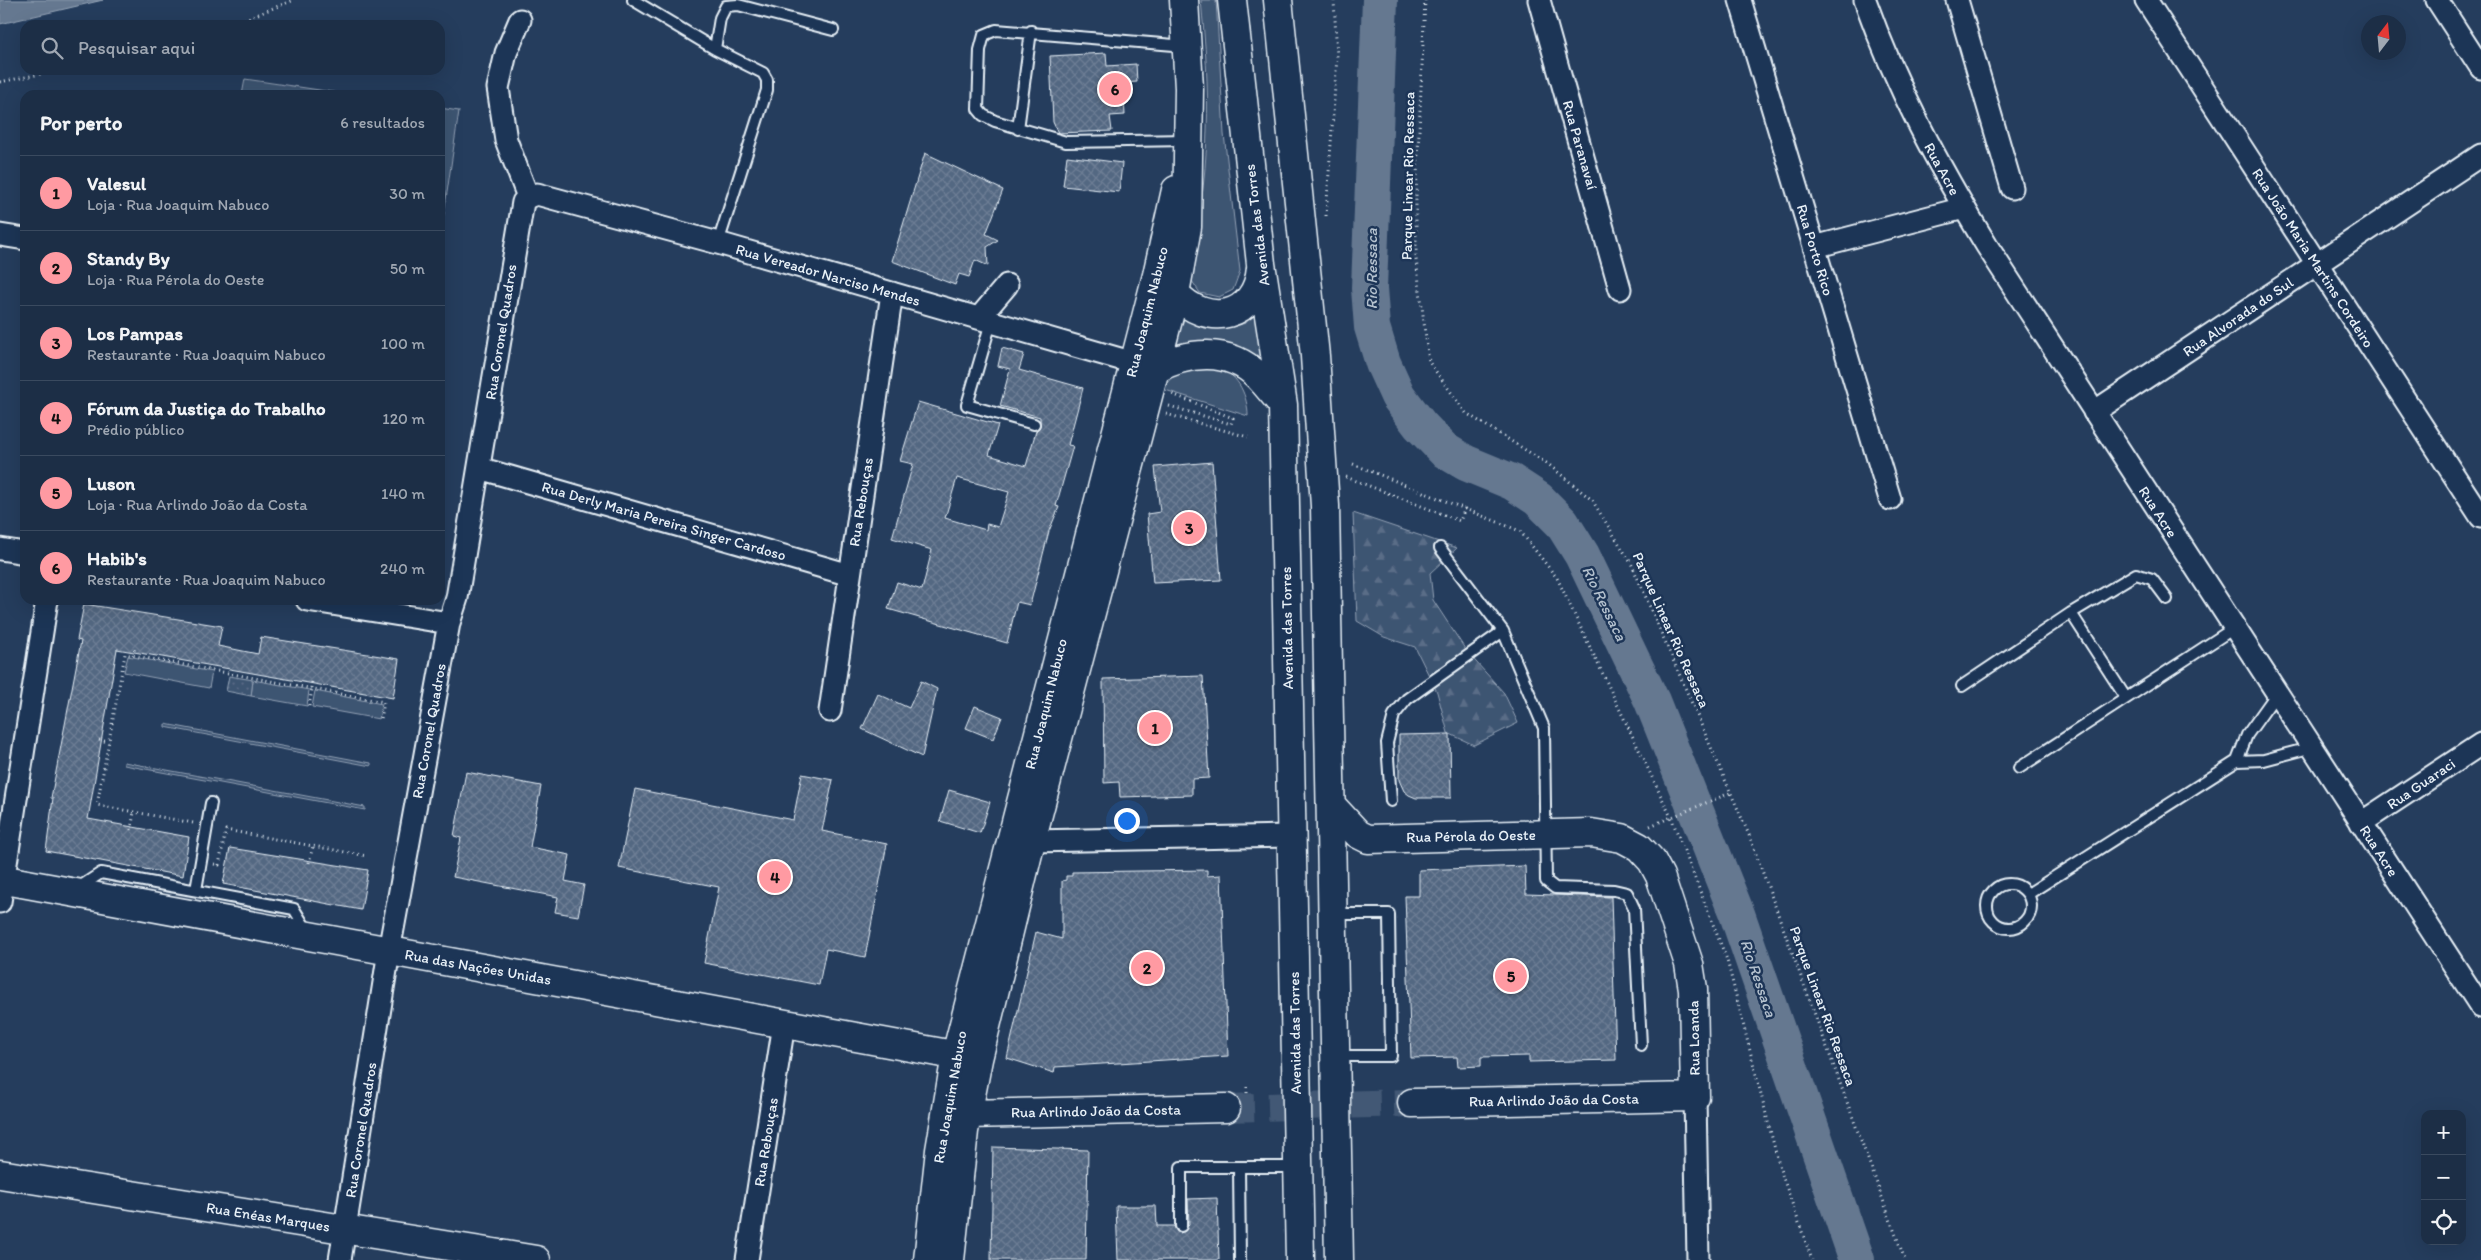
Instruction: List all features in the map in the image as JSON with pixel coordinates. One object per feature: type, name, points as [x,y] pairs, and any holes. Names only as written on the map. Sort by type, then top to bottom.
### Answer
[{"type":"main road","name":"Rua Joaquim Nabuco","points":[[950,1260],[966,1114],[967,1057],[1164,291],[1187,227],[1187,46],[1184,0]]},
{"type":"main road","name":"Avenida das Torres","points":[[1232,0],[1261,264],[1283,405],[1300,1260]]},
{"type":"main road","points":[[1278,1],[1315,356],[1322,443],[1327,568],[1332,806],[1339,1260]]},
{"type":"main road","points":[[1164,291],[1199,312],[1214,315],[1230,312],[1243,305],[1254,294],[1260,279],[1261,264]]},
{"type":"main road","points":[[1144,367],[1187,355],[1206,354],[1224,357],[1242,364],[1257,375],[1283,405]]},
{"type":"main road","name":"Rua Joaquim Nabuco","points":[[928,1260],[940,1150],[1031,841],[1144,367]]},
{"type":"main road","name":"Rua Pérola do Oeste","points":[[1332,806],[1358,834],[1368,839],[1591,833],[1622,838]]},
{"type":"main road","name":"Rua Loanda","points":[[1622,838],[1639,847],[1652,861],[1666,893],[1689,964],[1695,1013],[1695,1097]]},
{"type":"main road","name":"Rua das Nações Unidas","points":[[1,887],[72,892],[967,1057]]},
{"type":"main road","name":"Rua Arlindo João da Costa","points":[[1412,1103],[1695,1097]]},
{"type":"main road","name":"Rua Arlindo João da Costa","points":[[966,1114],[1237,1102]]},
{"type":"main road","name":"Rua Enéas Marques","points":[[0,1174],[536,1260]]},
{"type":"street","name":"Rua Paranavaí","points":[[1539,0],[1620,289]]},
{"type":"street","name":"Rua Porto Rico","points":[[1740,0],[1890,499]]},
{"type":"street","name":"Rua Acre","points":[[1865,0],[1897,82],[1964,208],[2094,412],[2481,1007]]},
{"type":"street","points":[[1957,0],[2012,188]]},
{"type":"street","name":"Rua João Maria Martins Cordeiro","points":[[2146,0],[2481,517]]},
{"type":"street","points":[[2437,0],[2481,68]]},
{"type":"street","points":[[520,20],[506,53],[498,88],[506,140],[525,200]]},
{"type":"street","name":"Rua Alvorada do Sul","points":[[2094,412],[2481,156]]},
{"type":"street","name":"Rua Vereador Narciso Mendes","points":[[525,200],[537,194],[718,243],[1144,367]]},
{"type":"street","name":"Rua Coronel Quadros","points":[[340,1260],[389,951],[449,623],[456,598],[525,200]]},
{"type":"street","points":[[1814,247],[1964,208]]},
{"type":"street","points":[[0,235],[20,238]]},
{"type":"street","points":[[985,320],[1007,285]]},
{"type":"street","name":"Rua Rebouças","points":[[830,711],[892,294]]},
{"type":"street","name":"Rua Derly Maria Pereira Singer Cardoso","points":[[479,468],[850,575]]},
{"type":"street","points":[[0,549],[20,552]]},
{"type":"street","points":[[1,887],[46,605]]},
{"type":"street","points":[[339,605],[449,623]]},
{"type":"street","name":"Rua Guaraci","points":[[2361,823],[2481,744]]},
{"type":"street","points":[[1031,841],[1291,836]]},
{"type":"street","name":"Rua Rebouças","points":[[748,1260],[784,1024]]},
{"type":"street","name":"Rua Loanda","points":[[1695,1097],[1698,1260]]},
{"type":"lane","points":[[633,0],[715,49],[763,73],[767,80],[767,90],[718,243]]},
{"type":"lane","points":[[715,49],[720,18],[726,6],[738,6],[833,30]]},
{"type":"lane","points":[[1187,46],[1031,31],[996,30],[984,35],[980,50],[978,109],[983,115],[995,121],[1066,142],[1188,146]]},
{"type":"lane","points":[[1018,129],[1031,31]]},
{"type":"lane","points":[[985,320],[968,405],[1034,424]]},
{"type":"lane","points":[[1440,548],[1503,631],[1544,728],[1546,881],[1555,888],[1614,890],[1627,893],[1634,908],[1640,1045]]},
{"type":"lane","points":[[1962,686],[2071,613],[2136,574],[2152,579],[2167,599]]},
{"type":"lane","points":[[2071,613],[2126,698]]},
{"type":"lane","points":[[2019,768],[2234,628]]},
{"type":"lane","points":[[1390,801],[1387,742],[1394,715],[1406,699],[1503,631]]},
{"type":"lane","points":[[2237,761],[2247,735],[2277,693]]},
{"type":"lane","points":[[2028,894],[2237,761],[2264,760],[2312,747]]},
{"type":"lane","points":[[196,890],[212,803]]},
{"type":"lane","points":[[72,892],[101,873],[196,890],[294,909],[311,937]]},
{"type":"lane","points":[[2010,884],[2020,887],[2028,894],[2032,904],[2031,915],[2024,924],[2015,928],[2004,928],[1994,923],[1988,914],[1987,903],[1991,893],[1999,886],[2010,884]]},
{"type":"lane","points":[[1333,914],[1389,914],[1391,1056],[1336,1056]]},
{"type":"lane","points":[[1181,1226],[1181,1167],[1298,1167]]},
{"type":"lane","points":[[1239,1167],[1240,1260]]},
{"type":"path","points":[[243,20],[294,0]]},
{"type":"path","points":[[1326,220],[1337,57],[1334,0]]},
{"type":"path","name":"Parque Linear Rio Ressaca","points":[[1425,0],[1416,197],[1416,259],[1429,362],[1466,413],[1548,464],[1592,500],[1632,563],[1749,835],[1905,1260]]},
{"type":"path","points":[[0,82],[36,75]]},
{"type":"path","points":[[1170,393],[1233,418],[1231,424],[1167,406],[1165,414],[1248,437]]},
{"type":"path","points":[[1353,464],[1520,531],[1557,578],[1671,816],[1727,960],[1780,1169],[1812,1260]]},
{"type":"path","points":[[1345,476],[1460,521],[1466,508]]},
{"type":"path","points":[[133,655],[135,648]]},
{"type":"path","points":[[197,824],[98,805],[125,654],[384,702],[381,719]]},
{"type":"path","points":[[309,706],[312,681]]},
{"type":"path","points":[[99,740],[109,742]]},
{"type":"path","points":[[1671,816],[1730,793]]},
{"type":"path","points":[[131,830],[134,812]]},
{"type":"path","points":[[219,865],[226,830],[367,856]]},
{"type":"path","points":[[309,863],[313,846]]},
{"type":"path","points":[[1237,1102],[1247,1087]]},
{"type":"green space","points":[[1201,0],[1216,0],[1224,134],[1240,271],[1233,290],[1219,297],[1200,293],[1190,278],[1201,204],[1206,149],[1207,81]]},
{"type":"green space","points":[[245,79],[319,90],[243,90]]},
{"type":"green space","points":[[445,109],[459,111],[445,206]]},
{"type":"green space","points":[[1258,306],[1267,375],[1172,351],[1182,313],[1213,326],[1228,326],[1246,323]]},
{"type":"green space","points":[[1188,368],[1219,369],[1232,376],[1237,381],[1244,395],[1248,416],[1162,389],[1172,377]]},
{"type":"green space","points":[[1353,513],[1457,548],[1430,573],[1433,600],[1467,652],[1504,693],[1518,723],[1474,745],[1448,733],[1437,692],[1415,647],[1384,637],[1357,621]]},
{"type":"green space","points":[[128,656],[212,672],[209,688],[124,672]]},
{"type":"green space","points":[[229,676],[253,680],[251,696],[226,691]]},
{"type":"green space","points":[[253,680],[309,690],[307,706],[251,696]]},
{"type":"green space","points":[[315,691],[382,704],[379,719],[312,707]]},
{"type":"green space","points":[[165,724],[371,763],[371,766],[165,727]]},
{"type":"green space","points":[[124,762],[365,807],[365,810],[124,765]]},
{"type":"shaded area","points":[[0,0],[103,0],[0,24]]},
{"type":"building","points":[[1106,53],[1107,66],[1136,64],[1137,82],[1123,83],[1125,115],[1110,116],[1112,131],[1058,133],[1053,122],[1050,56]]},
{"type":"building","points":[[925,153],[1003,190],[986,234],[998,240],[987,247],[988,266],[975,260],[969,277],[959,274],[955,285],[892,261]]},
{"type":"building","points":[[1067,156],[1122,163],[1119,192],[1063,186]]},
{"type":"building","points":[[1002,348],[1024,354],[1019,370],[1083,388],[1068,445],[1073,446],[1056,506],[1059,507],[1049,531],[1030,605],[1017,602],[1007,643],[888,609],[897,582],[922,590],[932,550],[892,538],[913,464],[900,461],[918,402],[998,425],[989,455],[1026,466],[1036,431],[1040,426],[1040,417],[1000,406],[1010,369],[998,366]],"holes":[[[957,478],[1009,492],[998,527],[987,524],[986,530],[945,518]]]},
{"type":"building","points":[[1212,462],[1221,580],[1153,583],[1147,514],[1160,512],[1155,467]]},
{"type":"building","points":[[84,605],[90,605],[222,626],[218,646],[258,654],[261,637],[399,659],[393,698],[117,649],[88,819],[189,837],[183,876],[46,851],[53,798],[51,798],[81,641],[77,640]]},
{"type":"building","points":[[1203,676],[1209,778],[1192,779],[1192,795],[1120,797],[1119,782],[1104,783],[1103,679]]},
{"type":"building","points":[[921,681],[937,689],[922,757],[862,729],[878,694],[909,708]]},
{"type":"building","points":[[975,706],[1002,717],[993,739],[966,728]]},
{"type":"building","points":[[1450,734],[1451,798],[1416,798],[1409,795],[1404,791],[1399,780],[1399,735]]},
{"type":"building","points":[[466,772],[541,786],[530,847],[570,855],[565,881],[584,885],[578,916],[555,912],[558,897],[453,877],[461,838],[454,836]]},
{"type":"building","points":[[802,774],[833,780],[822,831],[887,844],[865,957],[826,949],[819,985],[704,963],[719,887],[619,868],[635,789],[793,820]]},
{"type":"building","points":[[949,790],[990,802],[980,833],[940,821]]},
{"type":"building","points":[[230,848],[368,870],[361,910],[223,884]]},
{"type":"building","points":[[1525,866],[1526,894],[1611,897],[1616,1060],[1529,1062],[1529,1056],[1481,1057],[1481,1066],[1458,1067],[1457,1057],[1411,1058],[1405,896],[1419,896],[1419,870]]},
{"type":"building","points":[[1207,870],[1207,876],[1221,875],[1228,1056],[1055,1067],[1054,1073],[1007,1058],[1036,932],[1062,939],[1062,881],[1066,880],[1066,876],[1072,876],[1072,872]]},
{"type":"building","points":[[993,1147],[1088,1150],[1086,1260],[991,1260]]},
{"type":"building","points":[[1217,1198],[1219,1260],[1118,1260],[1116,1206],[1156,1206],[1157,1226],[1174,1226],[1177,1232],[1181,1233],[1189,1225],[1188,1199]]},
{"type":"waterway","name":"Rio Ressaca","points":[[1380,0],[1369,288],[1372,327],[1383,363],[1398,396],[1420,425],[1444,450],[1466,463],[1512,482],[1538,499],[1562,523],[1582,555],[1652,701],[1737,914],[1857,1260]]},
{"type":"tunnel","points":[[1226,1108],[1412,1103]]},
{"type":"place","name":"Habib's","points":[[1115,89]]},
{"type":"place","name":"Los Pampas","points":[[1189,528]]},
{"type":"place","name":"Valesul","points":[[1155,728]]},
{"type":"place","name":"Fórum da Justiça do Trabalho","points":[[775,877]]},
{"type":"place","name":"Standy By","points":[[1147,968]]},
{"type":"place","name":"Luson","points":[[1511,976]]}]
